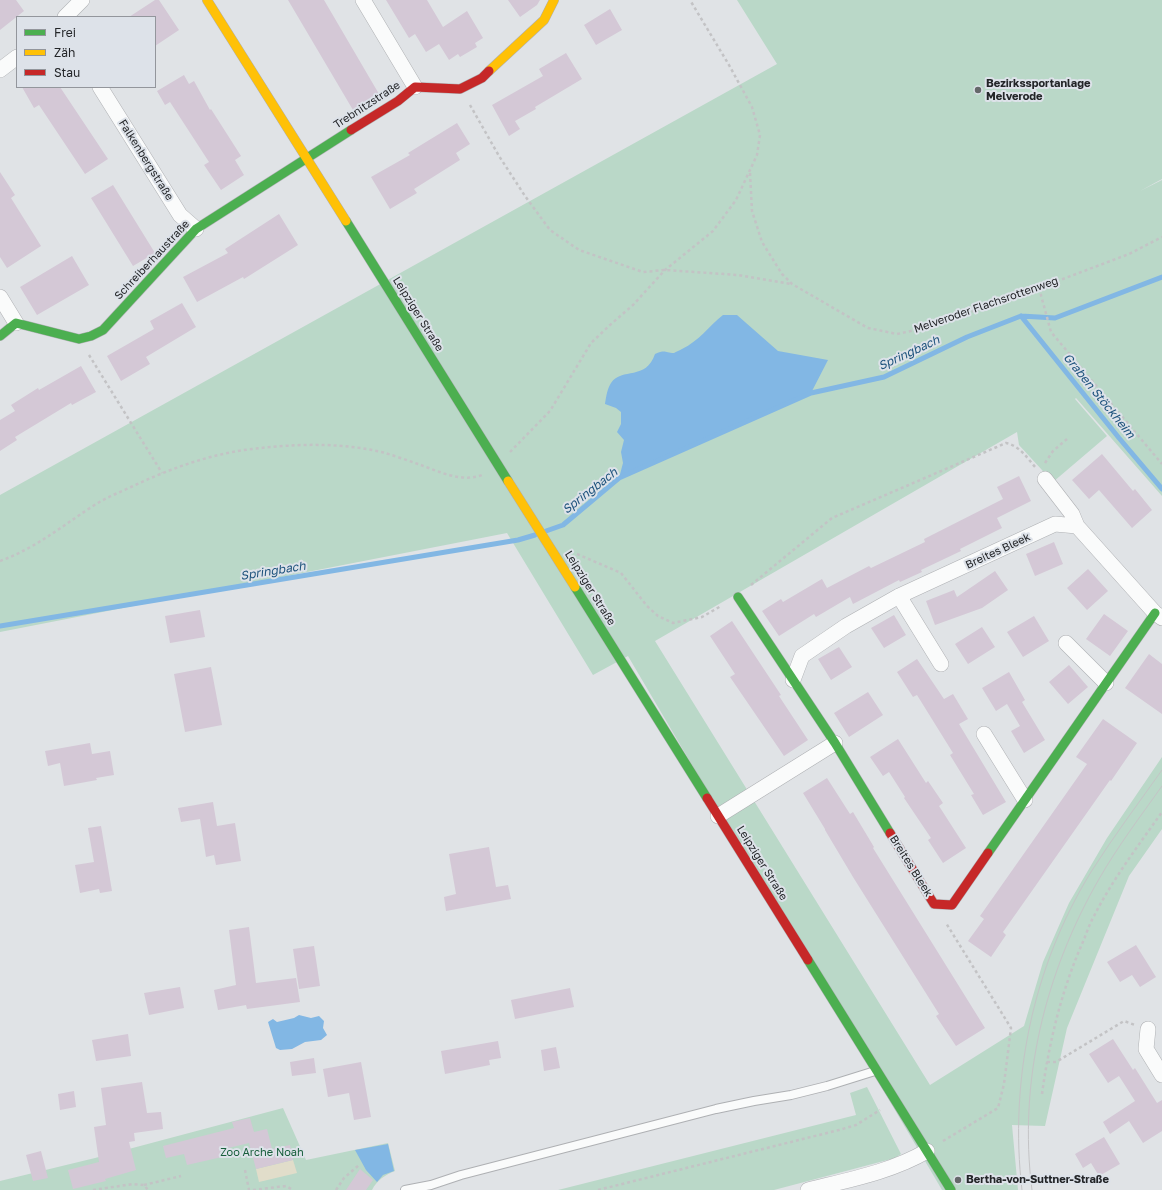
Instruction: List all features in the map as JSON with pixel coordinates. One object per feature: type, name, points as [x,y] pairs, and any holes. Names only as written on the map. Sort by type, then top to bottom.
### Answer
[{"type":"street","points":[[66,16],[82,0]]},
{"type":"street","name":"Leipziger Straße","points":[[207,0],[497,464],[539,528],[951,1190]]},
{"type":"street","points":[[363,0],[415,87]]},
{"type":"street","name":"Trebnitzstraße","points":[[306,158],[398,101],[415,87],[460,89],[482,78],[544,20],[554,1]]},
{"type":"street","points":[[0,70],[16,58]]},
{"type":"street","name":"Falkenbergstraße","points":[[101,88],[180,215],[196,229]]},
{"type":"street","name":"Schreiberhaustraße","points":[[79,339],[91,336],[102,330],[196,229],[306,158]]},
{"type":"street","points":[[0,297],[16,323],[79,339]]},
{"type":"street","points":[[0,336],[16,323]]},
{"type":"street","name":"Breites Bleek","points":[[738,597],[835,744],[934,904],[952,905],[1106,683],[1158,616],[1077,526],[1072,514],[1042,475]]},
{"type":"street","name":"Breites Bleek","points":[[793,680],[802,656],[846,626],[899,596],[1055,524],[1077,526]]},
{"type":"street","points":[[899,596],[941,664]]},
{"type":"street","points":[[1066,643],[1106,683]]},
{"type":"street","points":[[984,734],[1026,800]]},
{"type":"street","points":[[718,816],[835,744]]},
{"type":"street","points":[[1148,1029],[1146,1049],[1162,1075]]},
{"type":"street","points":[[808,1190],[872,1174],[910,1161],[927,1151]]},
{"type":"lane","points":[[405,1190],[430,1187],[461,1175],[716,1109],[754,1100],[791,1095],[827,1086],[877,1070]]},
{"type":"path","name":"Melveroder Flachsrottenweg","points":[[0,561],[16,555],[48,538],[109,497],[162,474],[220,454],[279,446],[314,445],[353,447],[381,452],[454,476],[468,478],[483,475],[497,464],[550,411],[591,343],[633,305],[665,270],[713,231],[736,200],[750,173],[757,155],[760,135],[752,108],[729,65],[690,0]]},
{"type":"path","points":[[460,89],[499,156],[525,196],[550,230],[579,250],[643,272],[665,270],[738,275],[792,284]]},
{"type":"path","name":"Melveroder Flachsrottenweg","points":[[750,173],[752,211],[762,242],[782,274],[792,284],[868,328],[897,334],[925,328],[1039,288],[1129,254],[1162,237]]},
{"type":"path","points":[[1039,288],[1050,329],[1162,464]]},
{"type":"path","points":[[79,339],[162,474]]},
{"type":"path","points":[[571,552],[621,573],[647,606],[658,616],[673,623],[702,617],[738,597],[746,588],[832,518],[1006,443],[1013,444],[1019,448],[1042,475],[1053,451],[1067,439]]},
{"type":"path","points":[[1042,1094],[1047,1062],[1063,994],[1093,917],[1122,868],[1162,812]]},
{"type":"path","points":[[927,1151],[998,1108],[1004,1084],[1011,1028],[934,904]]},
{"type":"path","points":[[1047,1062],[1056,1062],[1124,1021],[1148,1029]]},
{"type":"path","points":[[598,1190],[839,1130],[856,1125],[883,1108]]},
{"type":"path","points":[[336,1190],[344,1178],[359,1165]]},
{"type":"path","points":[[245,1170],[249,1190]]},
{"type":"path","points":[[93,1190],[133,1184],[144,1185],[181,1176]]},
{"type":"path","points":[[144,1185],[148,1190]]},
{"type":"path","points":[[253,1190],[286,1186],[293,1190]]},
{"type":"green space","points":[[737,0],[1162,0],[1162,179],[1140,191],[1162,180],[1162,496],[1076,398],[1075,399],[1107,436],[1053,482],[1019,445],[1017,432],[655,641],[930,1085],[1024,1026],[1043,962],[1069,903],[1107,838],[1162,757],[1162,829],[1129,876],[1067,1028],[1045,1126],[1012,1125],[1018,1190],[942,1190],[628,656],[593,675],[507,533],[0,632],[0,495],[777,64]]},
{"type":"green space","points":[[867,1087],[901,1154],[895,1158],[774,1190],[558,1190],[856,1115],[850,1093]]},
{"type":"green space","name":"Zoo Arche Noah","points":[[283,1108],[306,1160],[388,1143],[395,1171],[382,1178],[376,1183],[372,1190],[0,1190],[0,1181],[95,1158]]},
{"type":"sand","points":[[293,1160],[297,1173],[259,1182],[256,1169]]},
{"type":"water","points":[[723,315],[737,315],[778,351],[828,360],[811,393],[619,478],[623,463],[621,452],[624,440],[617,432],[621,424],[621,412],[616,408],[605,404],[611,383],[616,378],[646,368],[655,354],[663,351],[674,353],[688,346],[699,338]]},
{"type":"water","points":[[299,1015],[311,1018],[319,1016],[324,1021],[323,1028],[327,1035],[321,1040],[305,1042],[292,1049],[280,1050],[276,1048],[268,1022],[273,1019],[277,1022],[294,1018]]},
{"type":"water","points":[[388,1144],[394,1171],[383,1175],[377,1182],[366,1170],[355,1150]]},
{"type":"building","points":[[0,0],[16,0],[24,11],[0,30]]},
{"type":"building","points":[[155,0],[159,0],[179,30],[156,45],[156,16],[131,16]]},
{"type":"building","points":[[288,0],[324,0],[379,94],[353,110]]},
{"type":"building","points":[[386,0],[427,0],[443,27],[467,11],[483,38],[475,43],[477,47],[460,57],[458,54],[449,60],[439,44],[426,52],[415,34],[409,38]]},
{"type":"building","points":[[508,0],[540,0],[537,5],[520,17]]},
{"type":"building","points":[[610,9],[622,30],[596,45],[584,25]]},
{"type":"building","points":[[566,53],[582,79],[535,107],[536,109],[515,121],[520,129],[509,136],[492,105],[543,76],[539,69]]},
{"type":"building","points":[[184,75],[189,84],[194,81],[210,110],[211,109],[241,156],[235,160],[244,175],[221,190],[204,165],[209,162],[170,102],[165,105],[157,91]]},
{"type":"building","points":[[23,88],[61,88],[108,159],[85,174],[39,105],[34,108]]},
{"type":"building","points":[[457,123],[470,144],[456,153],[460,160],[414,189],[417,193],[390,209],[371,177],[410,155],[408,153]]},
{"type":"building","points":[[0,172],[15,195],[11,198],[41,246],[7,268],[0,257]]},
{"type":"building","points":[[113,185],[155,253],[133,266],[91,198]]},
{"type":"building","points":[[279,214],[298,245],[244,279],[243,277],[197,302],[183,277],[228,253],[225,249]]},
{"type":"building","points":[[72,256],[89,285],[37,315],[20,287]]},
{"type":"building","points":[[182,303],[196,327],[146,357],[150,364],[121,381],[107,356],[154,329],[150,321]]},
{"type":"building","points":[[81,366],[96,392],[72,405],[71,403],[15,437],[17,440],[0,451],[0,420],[15,411],[11,405],[38,388],[39,390]]},
{"type":"building","points":[[1102,454],[1133,491],[1135,489],[1152,510],[1132,528],[1099,490],[1089,499],[1072,480]]},
{"type":"building","points":[[1019,476],[1031,501],[997,518],[1002,528],[960,549],[961,551],[921,570],[922,572],[900,582],[899,580],[853,604],[850,597],[816,617],[814,614],[779,636],[762,611],[781,599],[783,602],[822,579],[827,588],[869,566],[871,568],[925,542],[924,539],[1003,499],[997,487]]},
{"type":"building","points":[[1054,542],[1063,564],[1035,576],[1026,554]]},
{"type":"building","points":[[1088,569],[1108,591],[1087,610],[1067,588]]},
{"type":"building","points":[[995,571],[1008,590],[982,608],[935,625],[926,601],[954,590],[957,597]]},
{"type":"building","points":[[200,610],[205,637],[170,643],[165,616]]},
{"type":"building","points":[[1104,614],[1128,631],[1110,656],[1086,639]]},
{"type":"building","points":[[894,615],[906,635],[884,648],[871,628]]},
{"type":"building","points":[[1034,616],[1049,641],[1023,657],[1007,632]]},
{"type":"building","points":[[732,621],[781,695],[779,696],[808,740],[784,756],[730,677],[735,674],[710,636]]},
{"type":"building","points":[[982,627],[995,647],[968,664],[955,644]]},
{"type":"building","points":[[839,647],[852,667],[831,680],[818,659]]},
{"type":"building","points":[[1149,654],[1162,664],[1162,714],[1125,688]]},
{"type":"building","points":[[917,659],[944,699],[953,694],[968,719],[959,724],[1006,802],[983,815],[971,795],[974,794],[950,755],[953,753],[917,695],[913,697],[897,672]]},
{"type":"building","points":[[1069,665],[1088,687],[1068,704],[1049,682]]},
{"type":"building","points":[[211,667],[222,725],[185,732],[174,674]]},
{"type":"building","points":[[1009,672],[1025,700],[1022,702],[1045,740],[1024,753],[1011,731],[1020,726],[1007,704],[996,711],[982,688]]},
{"type":"building","points":[[868,692],[883,715],[849,737],[834,713]]},
{"type":"building","points":[[1103,719],[1137,743],[1003,932],[1006,935],[991,957],[968,941],[984,919],[980,916],[1087,764],[1076,757]]},
{"type":"building","points":[[898,739],[926,783],[928,781],[943,803],[939,806],[966,848],[943,863],[928,840],[931,838],[904,798],[905,797],[889,772],[883,776],[870,757]]},
{"type":"building","points":[[90,743],[92,754],[110,751],[114,775],[96,778],[97,780],[64,786],[60,763],[48,766],[45,751]]},
{"type":"building","points":[[827,778],[850,814],[853,812],[874,847],[873,848],[985,1028],[956,1046],[936,1016],[939,1014],[853,877],[803,793]]},
{"type":"building","points":[[213,802],[217,826],[235,823],[241,861],[216,865],[214,855],[206,857],[200,819],[181,822],[178,808]]},
{"type":"building","points":[[101,826],[112,891],[100,893],[99,889],[80,893],[75,865],[94,862],[88,828]]},
{"type":"building","points":[[489,847],[496,887],[508,885],[511,899],[446,911],[444,897],[456,894],[449,854]]},
{"type":"building","points":[[249,927],[256,983],[296,978],[300,1002],[247,1009],[246,1005],[218,1010],[214,990],[236,985],[229,930]]},
{"type":"building","points":[[1136,945],[1156,977],[1140,987],[1132,975],[1120,982],[1107,962]]},
{"type":"building","points":[[314,946],[320,986],[299,989],[293,949]]},
{"type":"building","points":[[180,987],[184,1008],[149,1015],[144,993]]},
{"type":"building","points":[[570,988],[574,1007],[515,1019],[511,1000]]},
{"type":"building","points":[[128,1034],[131,1056],[96,1061],[92,1040]]},
{"type":"building","points":[[1113,1039],[1133,1070],[1135,1068],[1157,1103],[1162,1100],[1162,1131],[1143,1143],[1129,1121],[1110,1134],[1103,1122],[1135,1101],[1119,1076],[1108,1083],[1089,1054]]},
{"type":"building","points":[[498,1041],[501,1058],[489,1060],[490,1065],[445,1074],[441,1051]]},
{"type":"building","points":[[556,1047],[560,1068],[544,1071],[541,1050]]},
{"type":"building","points":[[314,1058],[316,1073],[292,1076],[290,1062]]},
{"type":"building","points":[[361,1062],[371,1117],[354,1120],[349,1093],[328,1097],[323,1069]]},
{"type":"building","points":[[142,1082],[147,1113],[161,1112],[163,1129],[134,1133],[135,1141],[129,1142],[136,1170],[105,1179],[106,1181],[73,1189],[68,1170],[99,1162],[94,1127],[106,1125],[101,1088]]},
{"type":"building","points":[[74,1091],[76,1107],[60,1110],[58,1094]]},
{"type":"building","points":[[250,1118],[254,1132],[267,1129],[272,1149],[290,1145],[293,1160],[256,1169],[249,1143],[220,1150],[222,1157],[187,1165],[184,1154],[166,1158],[163,1146],[234,1128],[232,1122]]},
{"type":"building","points":[[1104,1137],[1120,1164],[1099,1176],[1091,1163],[1083,1168],[1075,1154]]},
{"type":"building","points":[[41,1151],[48,1178],[33,1181],[26,1155]]},
{"type":"building","points":[[360,1169],[373,1180],[366,1190],[346,1190]]},
{"type":"waterway","name":"Springbach","points":[[546,531],[563,525],[619,478],[811,393],[884,377],[967,337],[1021,316],[1055,318],[1162,277]]},
{"type":"waterway","name":"Graben Stöckheim","points":[[1021,316],[1162,489]]},
{"type":"waterway","name":"Springbach","points":[[0,626],[518,540],[535,535]]},
{"type":"tram line","points":[[1022,1190],[1019,1149],[1019,1108],[1023,1066],[1030,1025],[1040,985],[1054,946],[1071,908],[1091,872],[1162,770]]},
{"type":"tram line","points":[[1032,1190],[1029,1149],[1029,1109],[1033,1069],[1040,1029],[1050,990],[1080,915],[1099,879],[1121,843],[1162,786]]},
{"type":"traffic: fast","points":[[0,336],[16,323],[79,339],[91,336],[103,330],[196,229],[351,130]]},
{"type":"traffic: fast","points":[[346,221],[508,481]]},
{"type":"traffic: fast","points":[[575,587],[707,798]]},
{"type":"traffic: fast","points":[[738,597],[835,743],[890,833]]},
{"type":"traffic: fast","points":[[988,853],[1155,613]]},
{"type":"traffic: fast","points":[[808,960],[951,1190]]},
{"type":"traffic: slow","points":[[207,0],[346,221]]},
{"type":"traffic: slow","points":[[489,71],[544,20],[554,0]]},
{"type":"traffic: slow","points":[[508,481],[575,587]]},
{"type":"traffic: jam","points":[[351,130],[398,101],[415,87],[460,89],[482,78],[489,71]]},
{"type":"traffic: jam","points":[[707,798],[808,960]]},
{"type":"traffic: jam","points":[[890,833],[934,904],[952,905],[988,853]]},
{"type":"place","name":"Bezirkssportanlage Melverode","points":[[978,90]]},
{"type":"place","name":"Bertha-von-Suttner-Straße","points":[[958,1180]]}]
